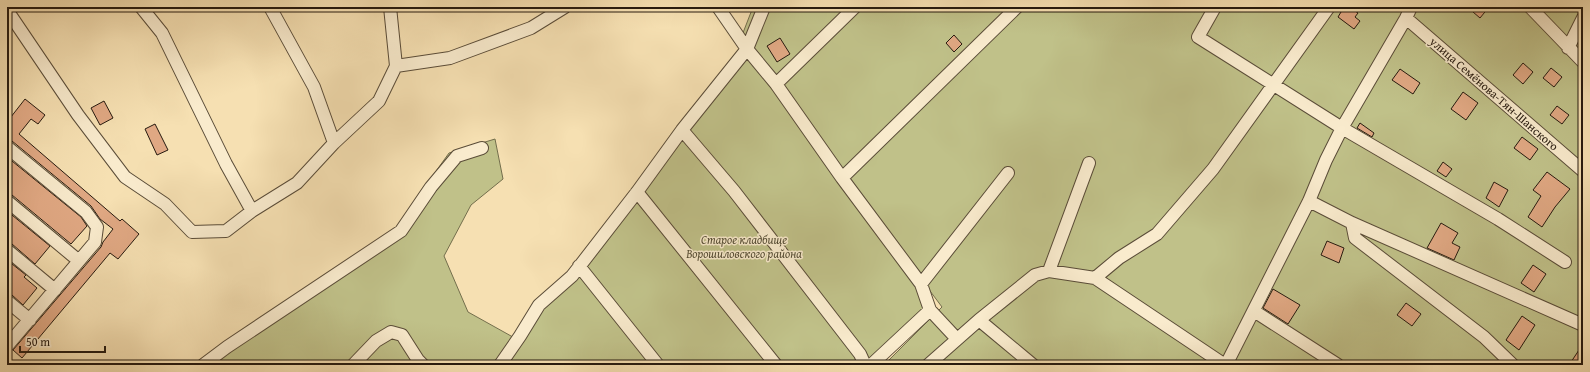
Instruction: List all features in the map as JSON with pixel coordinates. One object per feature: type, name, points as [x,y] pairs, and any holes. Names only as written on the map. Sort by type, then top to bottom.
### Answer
[{"type":"lane","points":[[141,7],[162,33],[226,164],[252,211]]},
{"type":"lane","points":[[270,7],[314,87],[334,143]]},
{"type":"lane","points":[[7,10],[78,115],[125,177],[165,204],[192,232],[226,231],[252,211],[297,183],[334,143],[379,101],[396,66],[390,7]]},
{"type":"lane","points":[[396,66],[450,58],[531,28],[565,7]]},
{"type":"lane","points":[[718,7],[747,49],[776,84],[842,178],[921,284],[930,310],[957,339]]},
{"type":"lane","points":[[500,365],[540,305],[572,276],[637,192],[682,130],[747,49],[764,7]]},
{"type":"lane","points":[[776,84],[855,7]]},
{"type":"lane","points":[[842,178],[1017,7]]},
{"type":"lane","points":[[1215,7],[1198,37],[1342,128],[1498,219],[1565,262]]},
{"type":"lane","points":[[1095,278],[1119,258],[1157,234],[1213,169],[1329,7]]},
{"type":"lane","points":[[1530,7],[1583,62]]},
{"type":"lane","points":[[928,365],[979,320],[1035,275],[1049,271],[1095,278],[1225,365],[1309,201],[1326,160],[1342,128],[1408,13]]},
{"type":"lane","name":"улица Семёнова-Тян-Шанского","points":[[1408,13],[1583,171]]},
{"type":"lane","points":[[1568,48],[1583,18]]},
{"type":"lane","points":[[682,130],[739,198],[860,354],[865,365]]},
{"type":"lane","points":[[7,147],[86,212],[97,227],[95,242],[7,346]]},
{"type":"lane","points":[[203,365],[226,347],[401,231],[431,187],[457,156],[482,148]]},
{"type":"lane","points":[[1049,271],[1089,163]]},
{"type":"lane","points":[[921,284],[1008,173]]},
{"type":"lane","points":[[637,192],[776,365]]},
{"type":"lane","points":[[7,201],[79,261]]},
{"type":"lane","points":[[1309,201],[1352,223],[1583,325]]},
{"type":"lane","points":[[1352,223],[1355,238],[1484,337],[1513,365]]},
{"type":"lane","points":[[7,250],[55,290]]},
{"type":"lane","points":[[579,266],[658,365]]},
{"type":"lane","points":[[7,301],[30,320]]},
{"type":"lane","points":[[871,365],[930,310]]},
{"type":"lane","points":[[1254,311],[1338,365]]},
{"type":"lane","points":[[979,320],[1033,365]]},
{"type":"lane","points":[[353,365],[376,341],[391,332],[402,335],[418,360],[423,365]]},
{"type":"green space","points":[[753,7],[1583,7],[1583,365],[884,365],[942,307],[741,38]]},
{"type":"green space","name":"Старое кладбище Ворошиловского района","points":[[747,52],[919,287],[926,309],[869,365],[198,365],[400,228],[419,195],[449,153],[495,139],[503,179],[471,205],[444,256],[468,312],[520,341],[541,306]]},
{"type":"building","points":[[1344,7],[1349,7],[1358,13],[1355,17],[1360,21],[1354,29],[1338,17]]},
{"type":"building","points":[[1477,7],[1489,7],[1480,18],[1473,12]]},
{"type":"building","points":[[954,35],[962,44],[954,52],[946,43]]},
{"type":"building","points":[[780,38],[790,54],[777,62],[767,46]]},
{"type":"building","points":[[1523,63],[1533,72],[1523,84],[1513,75]]},
{"type":"building","points":[[1551,68],[1562,77],[1554,87],[1543,78]]},
{"type":"building","points":[[1400,69],[1420,83],[1413,94],[1392,80]]},
{"type":"building","points":[[1463,92],[1478,103],[1466,120],[1451,109]]},
{"type":"building","points":[[25,99],[45,115],[38,124],[31,119],[19,134],[120,221],[122,219],[139,234],[118,259],[110,253],[22,358],[13,350],[101,247],[113,229],[100,219],[91,206],[12,141],[7,140],[7,122]]},
{"type":"building","points":[[104,101],[113,118],[100,125],[91,108]]},
{"type":"building","points":[[1557,106],[1569,115],[1562,124],[1550,115]]},
{"type":"building","points":[[1360,123],[1374,133],[1372,137],[1357,128]]},
{"type":"building","points":[[155,124],[168,150],[157,155],[145,129]]},
{"type":"building","points":[[1522,137],[1538,149],[1530,160],[1514,148]]},
{"type":"building","points":[[7,157],[81,217],[87,226],[71,244],[12,195],[7,194]]},
{"type":"building","points":[[1443,162],[1452,169],[1446,177],[1437,171]]},
{"type":"building","points":[[1547,172],[1570,189],[1555,207],[1542,227],[1528,217],[1541,196],[1533,190]]},
{"type":"building","points":[[1494,182],[1508,190],[1499,207],[1486,198]]},
{"type":"building","points":[[7,211],[50,246],[35,264],[12,244],[7,243]]},
{"type":"building","points":[[1441,223],[1458,233],[1452,243],[1460,247],[1454,260],[1427,248]]},
{"type":"building","points":[[1327,241],[1344,248],[1339,263],[1321,255]]},
{"type":"building","points":[[7,260],[26,275],[24,277],[37,288],[23,305],[12,295],[7,294]]},
{"type":"building","points":[[1533,265],[1546,274],[1534,292],[1521,283]]},
{"type":"building","points":[[1273,289],[1300,305],[1288,324],[1263,308]]},
{"type":"building","points":[[1406,303],[1421,314],[1412,326],[1397,315]]},
{"type":"building","points":[[1522,316],[1535,325],[1519,350],[1506,340]]},
{"type":"building","points":[[1583,344],[1583,365],[1569,365]]}]
